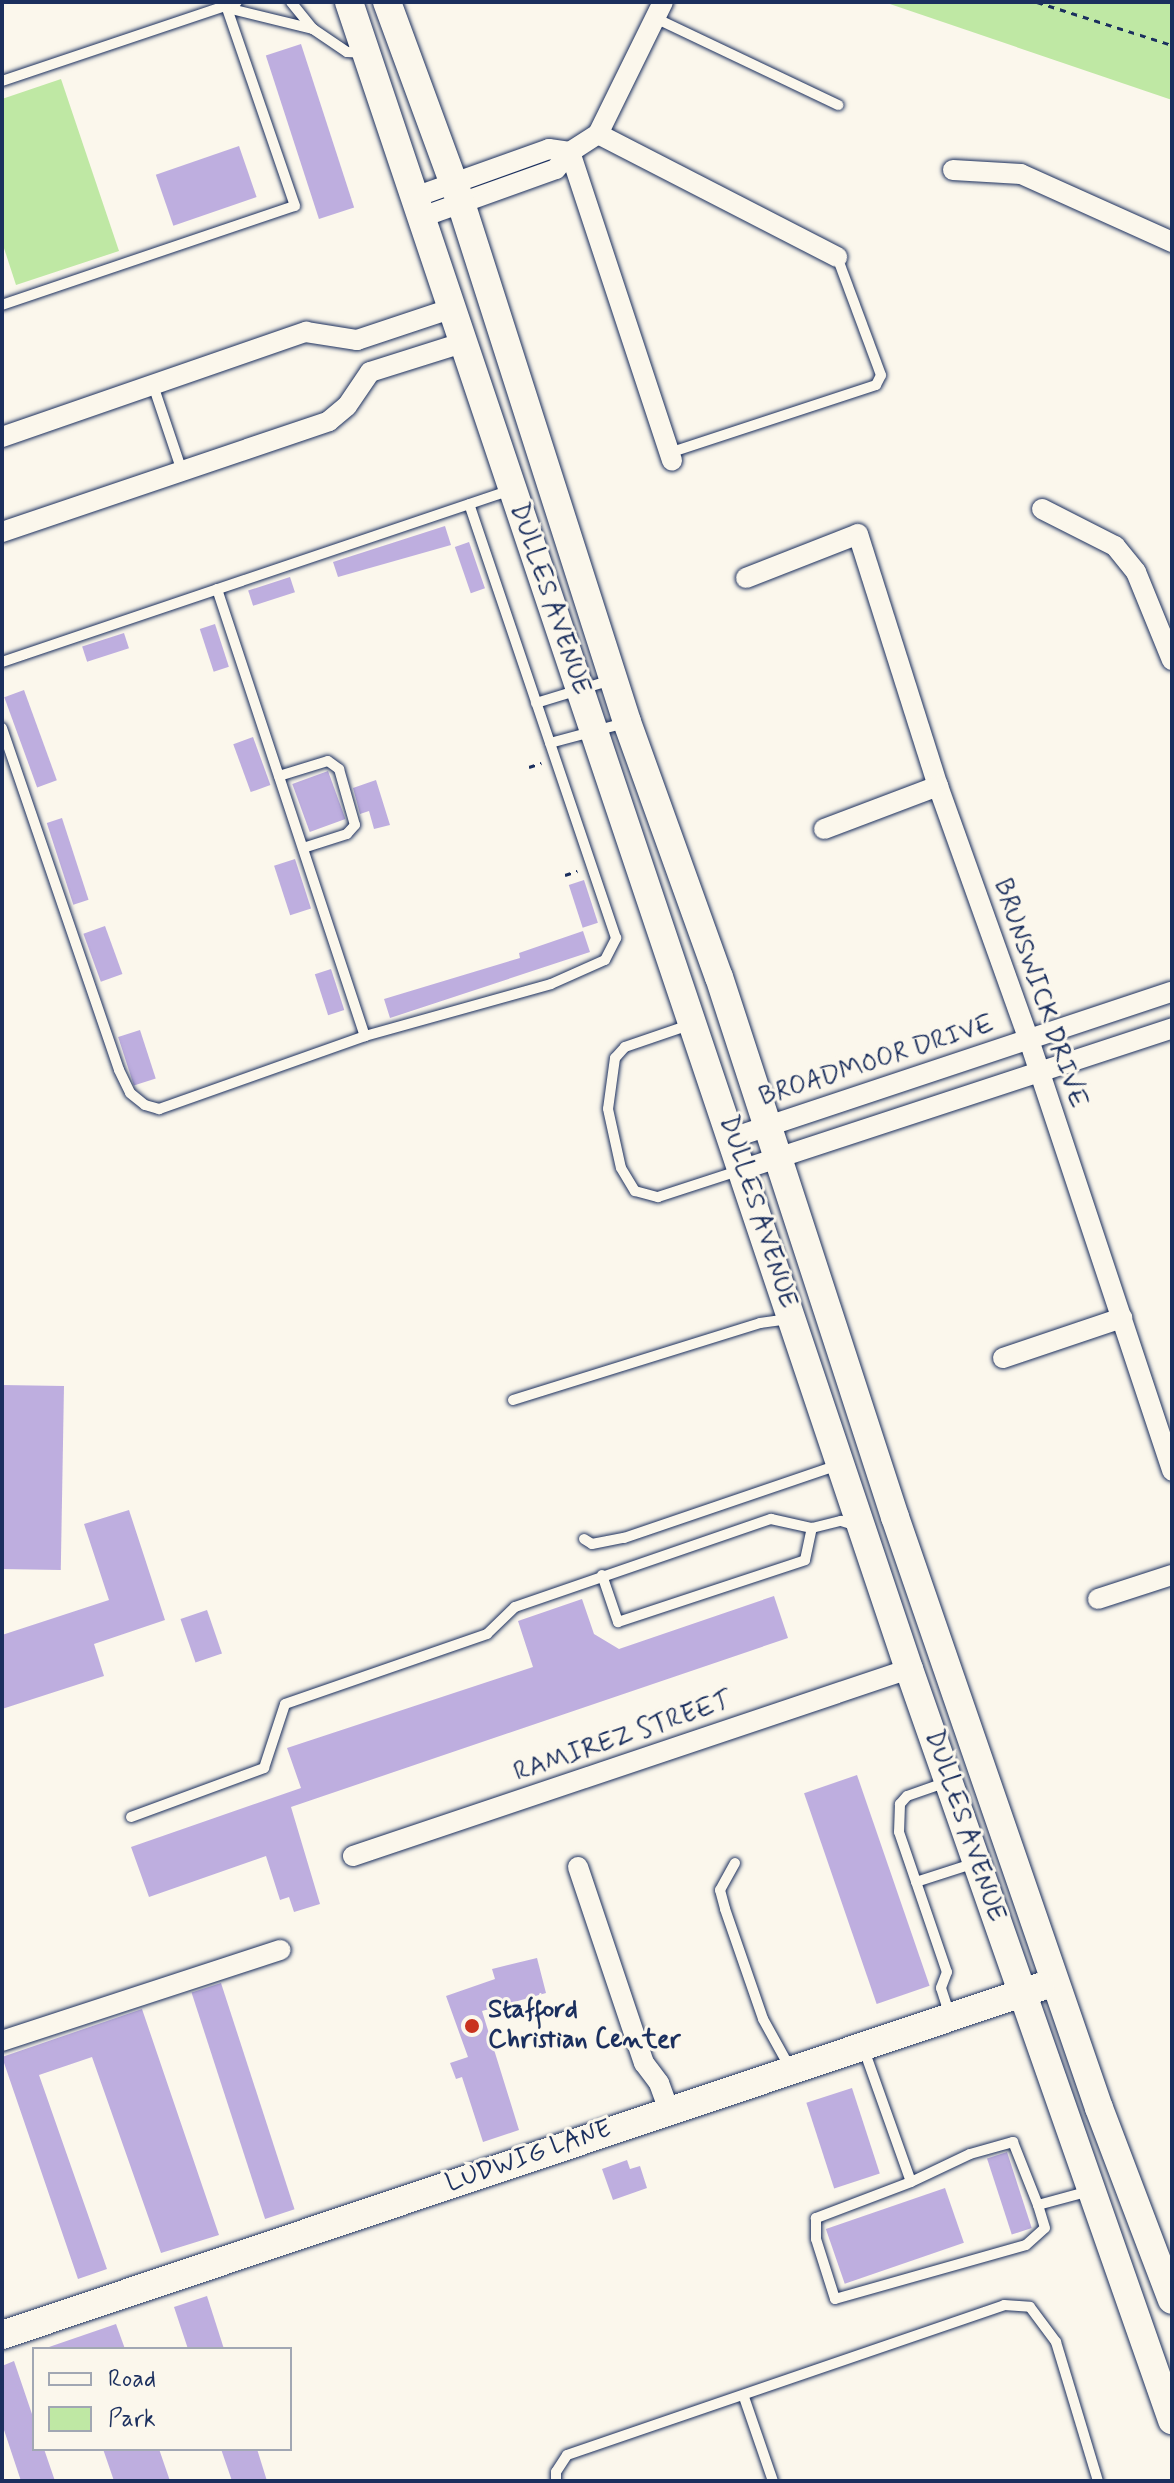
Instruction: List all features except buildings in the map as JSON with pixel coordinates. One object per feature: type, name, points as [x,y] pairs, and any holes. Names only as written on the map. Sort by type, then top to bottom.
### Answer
[{"type":"main road","name":"DULLES AVENUE","points":[[349,2],[511,490],[735,1137],[791,1319],[909,1669],[1172,2420]]},
{"type":"main road","name":"DULLES AVENUE","points":[[387,2],[457,193],[627,722],[777,1158],[895,1517],[1056,1982],[1172,2300]]},
{"type":"main road","points":[[862,1527],[895,1517]]},
{"type":"main road","name":"LUDWIG LANE","points":[[2,2335],[1056,1982]]},
{"type":"street","points":[[418,207],[457,193],[556,169],[570,152],[598,134],[659,10]]},
{"type":"street","points":[[598,134],[837,257]]},
{"type":"street","points":[[570,152],[671,457]]},
{"type":"street","points":[[953,170],[1021,174],[1172,242]]},
{"type":"street","points":[[2,437],[154,388],[306,332],[357,340],[450,309]]},
{"type":"street","points":[[357,340],[370,372]]},
{"type":"street","points":[[2,532],[329,421],[347,406],[370,372],[462,343]]},
{"type":"street","points":[[1042,509],[1115,546],[1153,606],[1172,660]]},
{"type":"street","name":"BRUNSWICK DRIVE","points":[[746,578],[858,534],[938,786],[1040,1072],[1172,1471]]},
{"type":"street","points":[[824,829],[938,786]]},
{"type":"street","name":"BROADMOOR DRIVE","points":[[735,1137],[1172,992]]},
{"type":"street","points":[[744,1169],[1172,1028]]},
{"type":"street","points":[[1003,1358],[1122,1318]]},
{"type":"street","points":[[1098,1599],[1172,1575]]},
{"type":"street","name":"RAMIREZ STREET","points":[[353,1856],[909,1669]]},
{"type":"street","points":[[578,1867],[644,2063],[659,2083],[669,2110]]},
{"type":"street","points":[[2,2041],[280,1950]]},
{"type":"lane","points":[[291,2],[313,29],[347,52],[368,53]]},
{"type":"lane","points":[[2,81],[232,5],[313,29]]},
{"type":"lane","points":[[2,305],[295,206],[232,5]]},
{"type":"lane","points":[[659,10],[838,105]]},
{"type":"lane","points":[[671,457],[876,385],[881,375],[837,257]]},
{"type":"lane","points":[[154,388],[182,471]]},
{"type":"lane","points":[[2,662],[511,490]]},
{"type":"lane","points":[[2,728],[64,920],[130,1093],[159,1109],[365,1036],[551,984],[605,960],[616,938],[469,504]]},
{"type":"lane","points":[[217,589],[365,1036]]},
{"type":"lane","points":[[536,703],[614,679]]},
{"type":"lane","points":[[550,743],[627,722]]},
{"type":"lane","points":[[279,776],[328,761],[339,769],[355,825],[347,834],[303,848]]},
{"type":"lane","points":[[695,1023],[625,1047],[615,1058],[608,1109],[621,1168],[635,1191],[658,1197],[744,1169]]},
{"type":"lane","points":[[513,1400],[760,1323],[791,1319]]},
{"type":"lane","points":[[584,1539],[592,1544],[624,1538],[841,1464]]},
{"type":"lane","points":[[131,1817],[264,1768],[285,1704],[487,1634],[515,1607],[771,1519],[812,1528],[841,1521],[862,1527]]},
{"type":"lane","points":[[602,1575],[618,1622],[805,1560],[812,1528]]},
{"type":"lane","points":[[948,1781],[907,1796],[900,1804],[899,1832],[947,1972],[941,1988],[950,2016]]},
{"type":"lane","points":[[916,1882],[977,1862]]},
{"type":"lane","points":[[735,1863],[720,1890],[725,1909],[763,2019],[791,2070]]},
{"type":"lane","points":[[862,2045],[911,2182]]},
{"type":"lane","points":[[1013,2142],[1045,2228],[1026,2245],[835,2299],[816,2239],[816,2218],[911,2182],[970,2154],[1013,2142]]},
{"type":"lane","points":[[1038,2205],[1090,2191]]},
{"type":"lane","points":[[556,2481],[556,2472],[567,2455],[744,2397],[1004,2305],[1030,2307],[1056,2342],[1098,2481]]},
{"type":"lane","points":[[744,2397],[773,2481]]},
{"type":"path","points":[[1037,2],[1172,45]]},
{"type":"green space","points":[[884,2],[1172,2],[1172,100]]},
{"type":"green space","points":[[61,79],[119,251],[16,285],[2,242],[2,99]]},
{"type":"place","name":"Stafford Christian Center","points":[[472,2026]]}]
